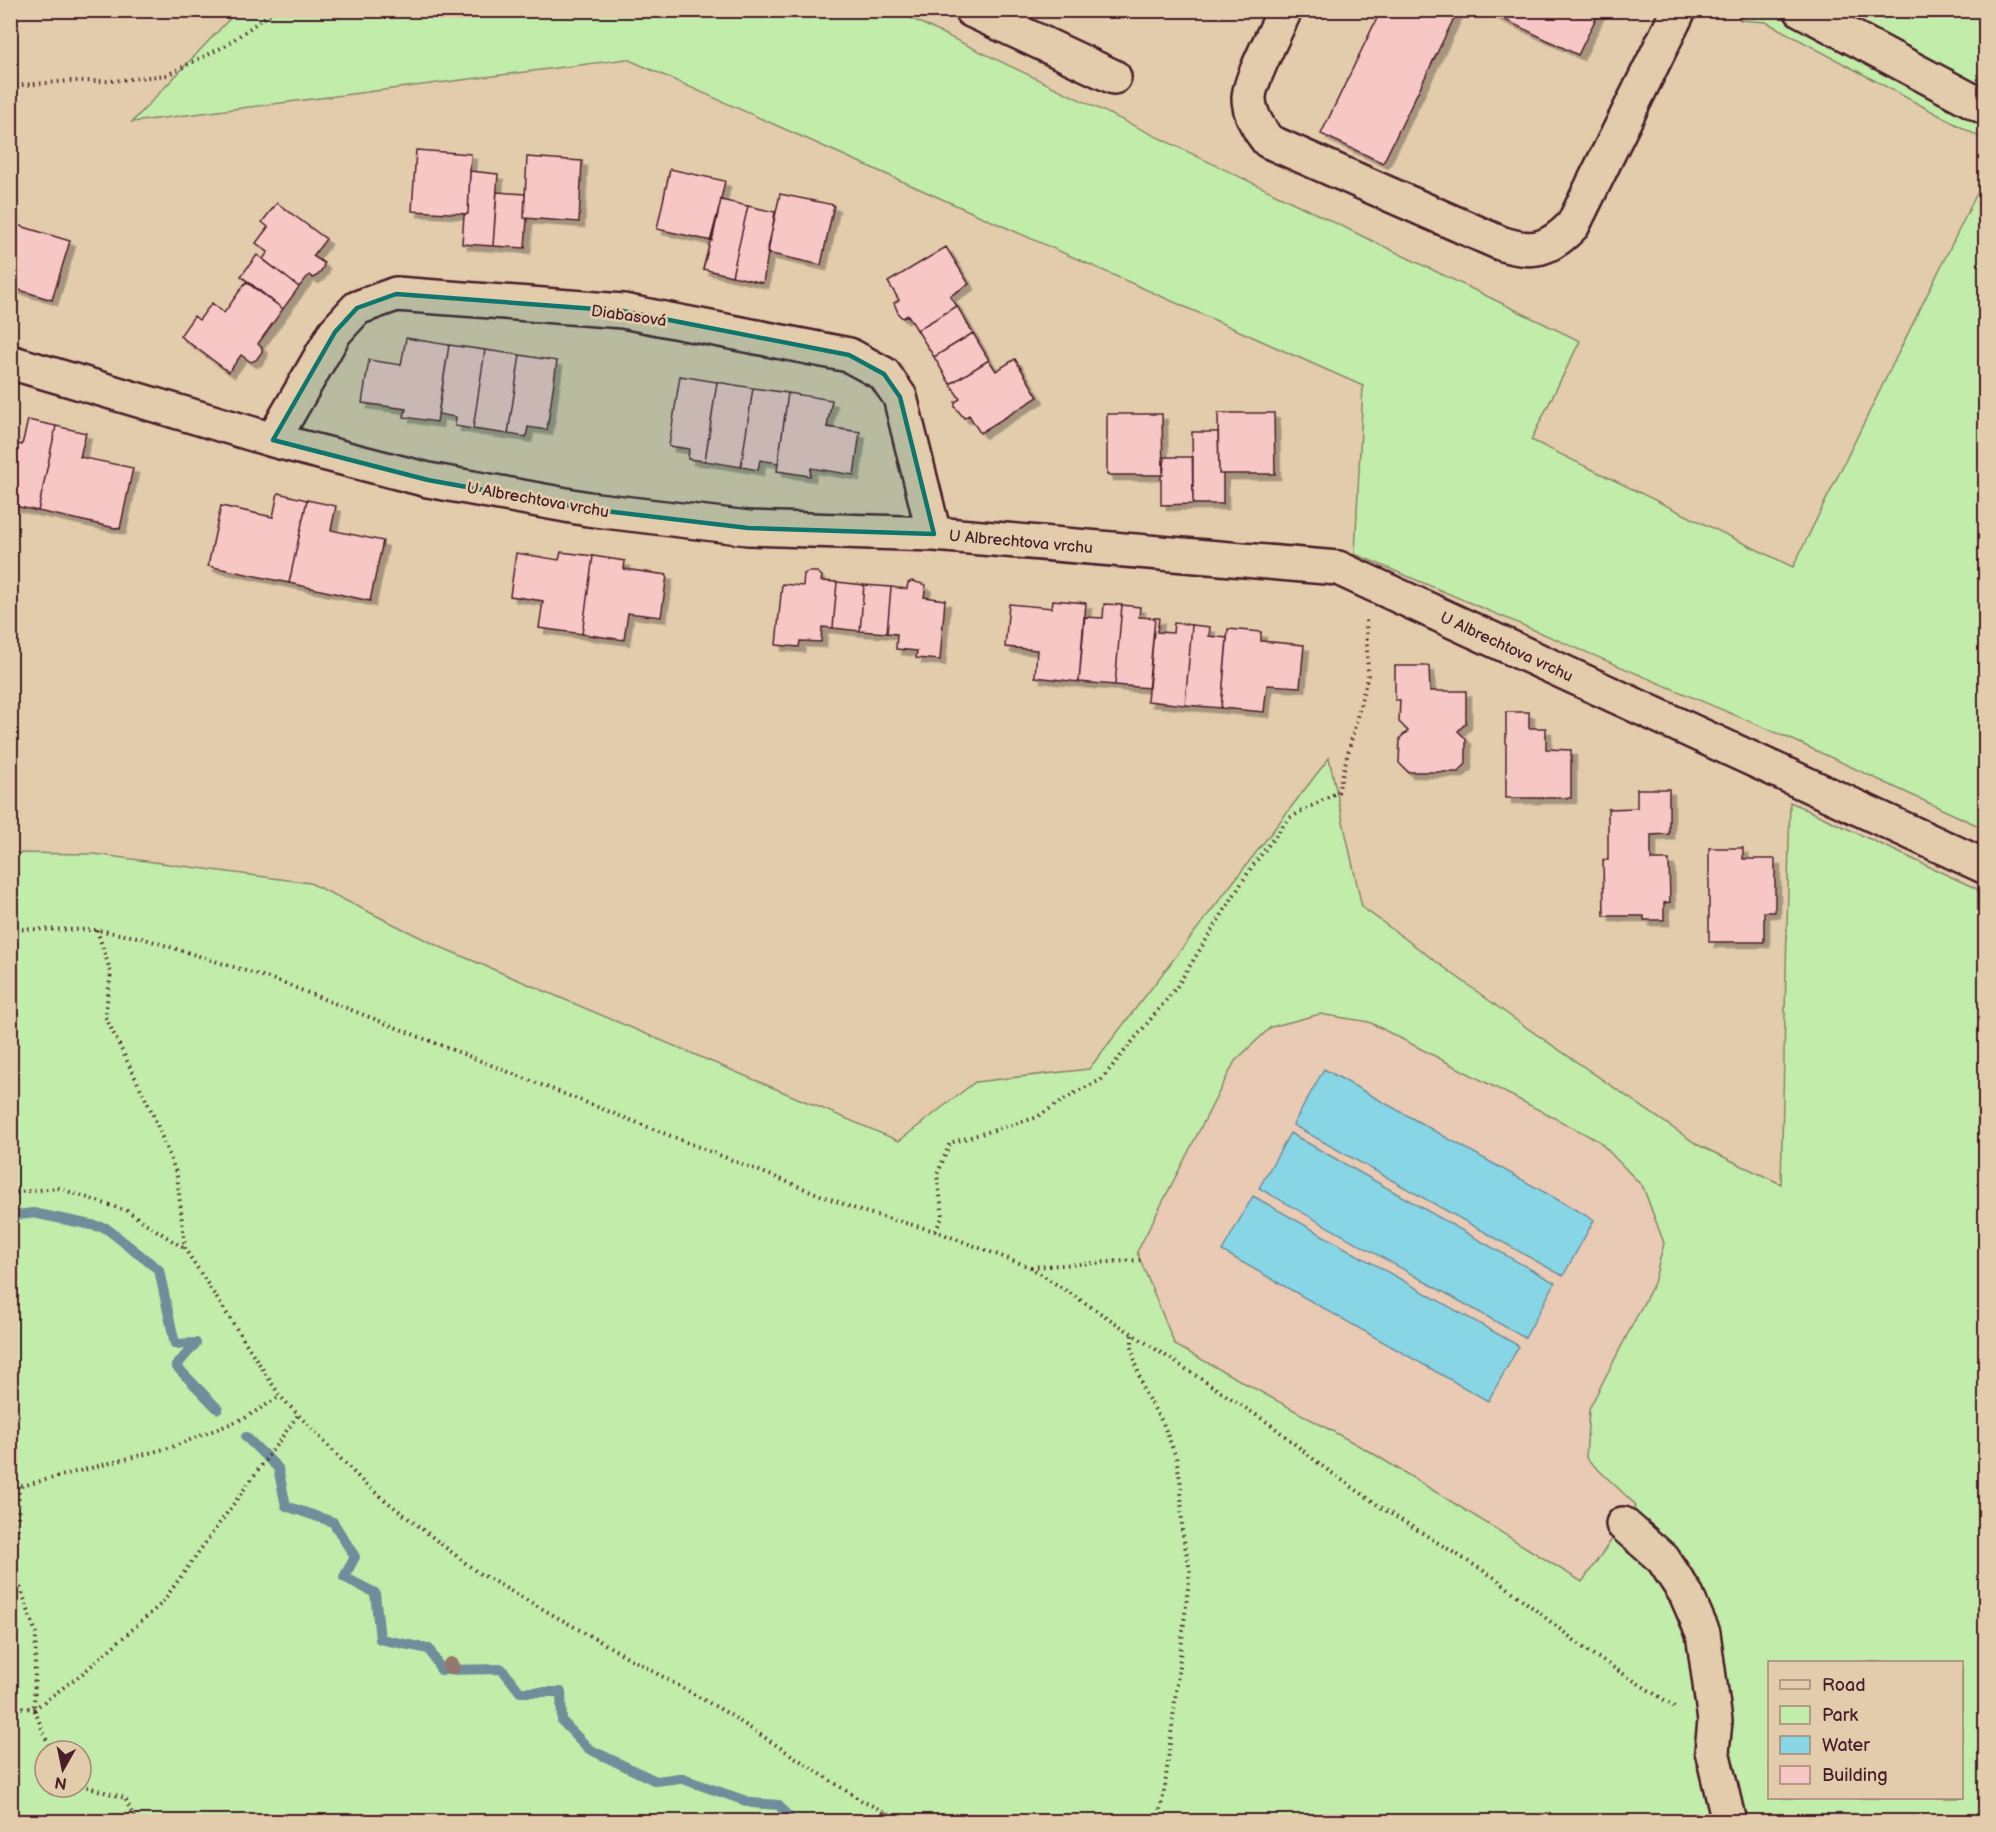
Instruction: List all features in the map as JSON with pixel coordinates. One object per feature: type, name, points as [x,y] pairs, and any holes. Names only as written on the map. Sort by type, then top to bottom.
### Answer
[{"type":"street","points":[[971,10],[1114,77]]},
{"type":"street","points":[[1285,10],[1254,81],[1249,99],[1259,129],[1268,141],[1520,250],[1541,248],[1558,241],[1573,225],[1679,10]]},
{"type":"street","points":[[1801,10],[1986,108]]},
{"type":"street","name":"Diabasová","points":[[273,440],[335,332],[357,308],[396,294],[623,311],[849,355],[884,374],[900,397],[934,534]]},
{"type":"street","name":"U Albrechtova vrchu","points":[[10,362],[273,440],[428,480],[588,509],[748,528],[934,534],[1338,568],[1986,867]]},
{"type":"street","points":[[1623,1524],[1663,1559],[1686,1594],[1703,1633],[1715,1721],[1712,1751],[1729,1821]]},
{"type":"path","points":[[10,86],[70,81],[111,81],[167,75],[225,46],[275,10]]},
{"type":"path","points":[[935,1231],[943,1216],[937,1175],[950,1143],[1035,1118],[1078,1091],[1101,1080],[1176,988],[1251,868],[1289,818],[1338,792],[1368,675],[1365,581]]},
{"type":"path","points":[[10,929],[97,930],[142,938],[278,981],[861,1211],[935,1231],[1030,1267],[1270,1424],[1322,1466],[1385,1510],[1495,1578],[1589,1652],[1672,1705],[1712,1751]]},
{"type":"path","points":[[97,930],[111,973],[105,1016],[152,1112],[177,1175],[185,1249]]},
{"type":"path","points":[[10,1193],[58,1188],[127,1211],[185,1249],[280,1396],[367,1486],[477,1572],[727,1713],[862,1801],[906,1821]]},
{"type":"path","points":[[1030,1267],[1140,1260]]},
{"type":"path","points":[[1132,1335],[1132,1349],[1143,1390],[1163,1423],[1176,1457],[1182,1485],[1182,1530],[1190,1571],[1165,1786],[1158,1821]]},
{"type":"path","points":[[10,1489],[172,1447],[245,1418],[280,1396]]},
{"type":"path","points":[[10,1706],[34,1709],[83,1673],[161,1604],[298,1415]]},
{"type":"path","points":[[19,1486],[16,1575],[36,1633],[34,1709],[46,1739]]},
{"type":"path","points":[[93,1789],[125,1798],[136,1821]]},
{"type":"path","points":[[882,1811],[890,1821]]},
{"type":"highlighted area","points":[[396,294],[623,311],[849,355],[884,374],[900,397],[934,534],[748,528],[588,509],[428,480],[273,440],[335,332],[357,308]]},
{"type":"shaded area","points":[[1320,1014],[1369,1022],[1599,1141],[1643,1187],[1664,1243],[1654,1283],[1589,1409],[1586,1457],[1636,1505],[1581,1583],[1375,1454],[1175,1345],[1137,1253],[1235,1061],[1271,1027]]},
{"type":"green space","points":[[1744,10],[1985,11],[1985,140],[1766,22],[1740,20]]},
{"type":"green space","points":[[237,11],[896,11],[1580,341],[1531,440],[1793,567],[1985,177],[1985,829],[1791,739],[1355,554],[1363,386],[627,59],[132,122]]},
{"type":"green space","points":[[1329,758],[1362,907],[1517,1021],[1698,1145],[1781,1184],[1790,802],[1975,888],[1985,897],[1985,1821],[11,1822],[11,853],[94,854],[310,883],[438,946],[899,1141],[975,1082],[1089,1069]],"holes":[[[1320,1014],[1369,1022],[1599,1141],[1643,1187],[1664,1243],[1654,1283],[1589,1409],[1586,1458],[1636,1505],[1582,1582],[1374,1454],[1175,1345],[1137,1252],[1235,1061],[1271,1027]]]},
{"type":"water","points":[[1324,1069],[1594,1220],[1563,1276],[1293,1125]]},
{"type":"water","points":[[1290,1133],[1555,1283],[1525,1338],[1259,1188]]},
{"type":"water","points":[[1253,1196],[1519,1346],[1488,1401],[1222,1251]]},
{"type":"building","points":[[1381,10],[1458,10],[1383,163],[1321,134]]},
{"type":"building","points":[[1492,10],[1600,10],[1578,55],[1491,13]]},
{"type":"building","points":[[416,150],[471,154],[468,214],[412,211]]},
{"type":"building","points":[[527,157],[582,161],[579,222],[524,218]]},
{"type":"building","points":[[670,169],[725,181],[712,241],[657,229]]},
{"type":"building","points":[[470,171],[498,174],[493,246],[462,244],[464,215],[468,214]]},
{"type":"building","points":[[497,192],[525,194],[524,218],[527,219],[525,248],[493,246]]},
{"type":"building","points":[[780,194],[834,205],[821,265],[767,253]]},
{"type":"building","points":[[721,200],[748,206],[732,276],[703,269]]},
{"type":"building","points":[[277,203],[326,239],[313,256],[324,263],[323,268],[313,278],[309,275],[299,287],[263,259],[268,252],[256,243],[268,227],[262,222]]},
{"type":"building","points":[[748,206],[775,212],[763,283],[732,276]]},
{"type":"building","points":[[17,225],[70,241],[52,300],[10,287],[10,243]]},
{"type":"building","points":[[946,247],[969,284],[950,296],[957,306],[917,330],[908,315],[903,318],[899,315],[894,303],[899,300],[888,282]]},
{"type":"building","points":[[257,255],[299,287],[283,309],[241,276]]},
{"type":"building","points":[[246,282],[283,309],[258,344],[262,352],[256,360],[251,362],[241,355],[229,372],[180,336],[194,316],[199,320],[212,303],[224,313]]},
{"type":"building","points":[[957,306],[973,333],[934,357],[917,330]]},
{"type":"building","points":[[973,333],[989,360],[950,384],[934,357]]},
{"type":"building","points":[[406,338],[449,345],[437,422],[404,417],[406,409],[362,403],[369,360],[401,365]]},
{"type":"building","points":[[449,345],[485,350],[473,429],[455,426],[456,417],[438,414]]},
{"type":"building","points":[[485,350],[520,355],[508,434],[473,429]]},
{"type":"building","points":[[520,355],[557,361],[547,430],[528,427],[526,437],[508,434]]},
{"type":"building","points":[[1015,359],[1038,397],[980,433],[969,415],[964,418],[955,407],[955,402],[960,399],[950,384],[989,360],[996,371]]},
{"type":"building","points":[[680,376],[717,382],[705,461],[688,459],[689,449],[669,446]]},
{"type":"building","points":[[717,382],[753,388],[741,467],[705,461]]},
{"type":"building","points":[[753,388],[788,393],[778,463],[760,460],[758,470],[741,467]]},
{"type":"building","points":[[788,393],[832,400],[827,427],[860,432],[854,475],[811,468],[810,476],[777,471]]},
{"type":"building","points":[[1218,413],[1274,413],[1275,474],[1219,474]]},
{"type":"building","points":[[1107,414],[1162,414],[1163,475],[1107,475]]},
{"type":"building","points":[[28,420],[56,426],[38,511],[10,505],[10,442],[22,445]]},
{"type":"building","points":[[56,426],[86,433],[80,457],[133,468],[120,529],[38,511]]},
{"type":"building","points":[[1192,432],[1218,432],[1219,474],[1223,474],[1223,504],[1193,504]]},
{"type":"building","points":[[1165,457],[1193,457],[1193,504],[1161,505],[1161,475],[1163,475]]},
{"type":"building","points":[[278,493],[307,500],[289,583],[208,566],[221,506],[273,517]]},
{"type":"building","points":[[307,500],[336,506],[331,530],[383,541],[370,601],[289,583]]},
{"type":"building","points":[[561,552],[593,556],[582,634],[539,628],[543,601],[510,596],[516,553],[559,560]]},
{"type":"building","points":[[593,556],[625,561],[624,569],[667,575],[661,617],[628,613],[624,640],[582,634]]},
{"type":"building","points":[[817,572],[822,576],[821,581],[837,582],[833,628],[822,627],[821,642],[800,641],[799,647],[776,645],[782,584],[803,586],[804,574]]},
{"type":"building","points":[[912,581],[926,585],[924,597],[945,600],[940,660],[916,658],[917,651],[896,649],[897,634],[887,633],[891,587],[907,589],[908,583]]},
{"type":"building","points":[[837,582],[864,585],[860,631],[833,628]]},
{"type":"building","points":[[864,585],[891,587],[887,633],[860,631]]},
{"type":"building","points":[[1053,600],[1086,603],[1079,682],[1035,677],[1037,650],[1005,647],[1009,604],[1052,608]]},
{"type":"building","points":[[1104,604],[1122,605],[1115,685],[1079,682],[1084,617],[1103,618]]},
{"type":"building","points":[[1122,605],[1140,607],[1139,617],[1155,618],[1149,688],[1115,685]]},
{"type":"building","points":[[1155,618],[1159,618],[1157,632],[1173,633],[1174,623],[1192,625],[1185,705],[1147,701]]},
{"type":"building","points":[[1192,625],[1210,627],[1209,636],[1227,638],[1221,708],[1185,705]]},
{"type":"building","points":[[1228,629],[1261,632],[1261,641],[1304,645],[1300,687],[1267,685],[1264,712],[1221,708]]},
{"type":"building","points":[[1395,666],[1429,666],[1430,691],[1466,691],[1466,723],[1458,731],[1466,739],[1466,764],[1458,772],[1408,772],[1399,763],[1400,738],[1408,731],[1399,722],[1400,700],[1395,700]]},
{"type":"building","points":[[1506,712],[1529,712],[1529,728],[1546,728],[1546,749],[1571,750],[1571,798],[1506,798]]},
{"type":"building","points":[[1637,789],[1669,789],[1669,834],[1651,835],[1651,860],[1669,860],[1670,902],[1664,903],[1664,920],[1644,920],[1644,916],[1604,916],[1603,860],[1608,860],[1608,809],[1637,808]]},
{"type":"building","points":[[1709,848],[1743,848],[1743,859],[1775,859],[1775,912],[1764,912],[1764,942],[1709,942]]},
{"type":"waterway","points":[[10,1216],[33,1213],[106,1228],[159,1270],[175,1344],[196,1343],[176,1366],[218,1409]]},
{"type":"waterway","points":[[246,1437],[278,1468],[286,1506],[333,1522],[355,1557],[344,1577],[375,1593],[380,1639],[429,1649],[441,1670],[502,1669],[520,1692],[561,1692],[562,1721],[589,1749],[656,1781],[680,1778],[752,1803],[779,1805],[792,1822]]},
{"type":"waterway","points":[[825,1822],[828,1819],[837,1822]]}]
